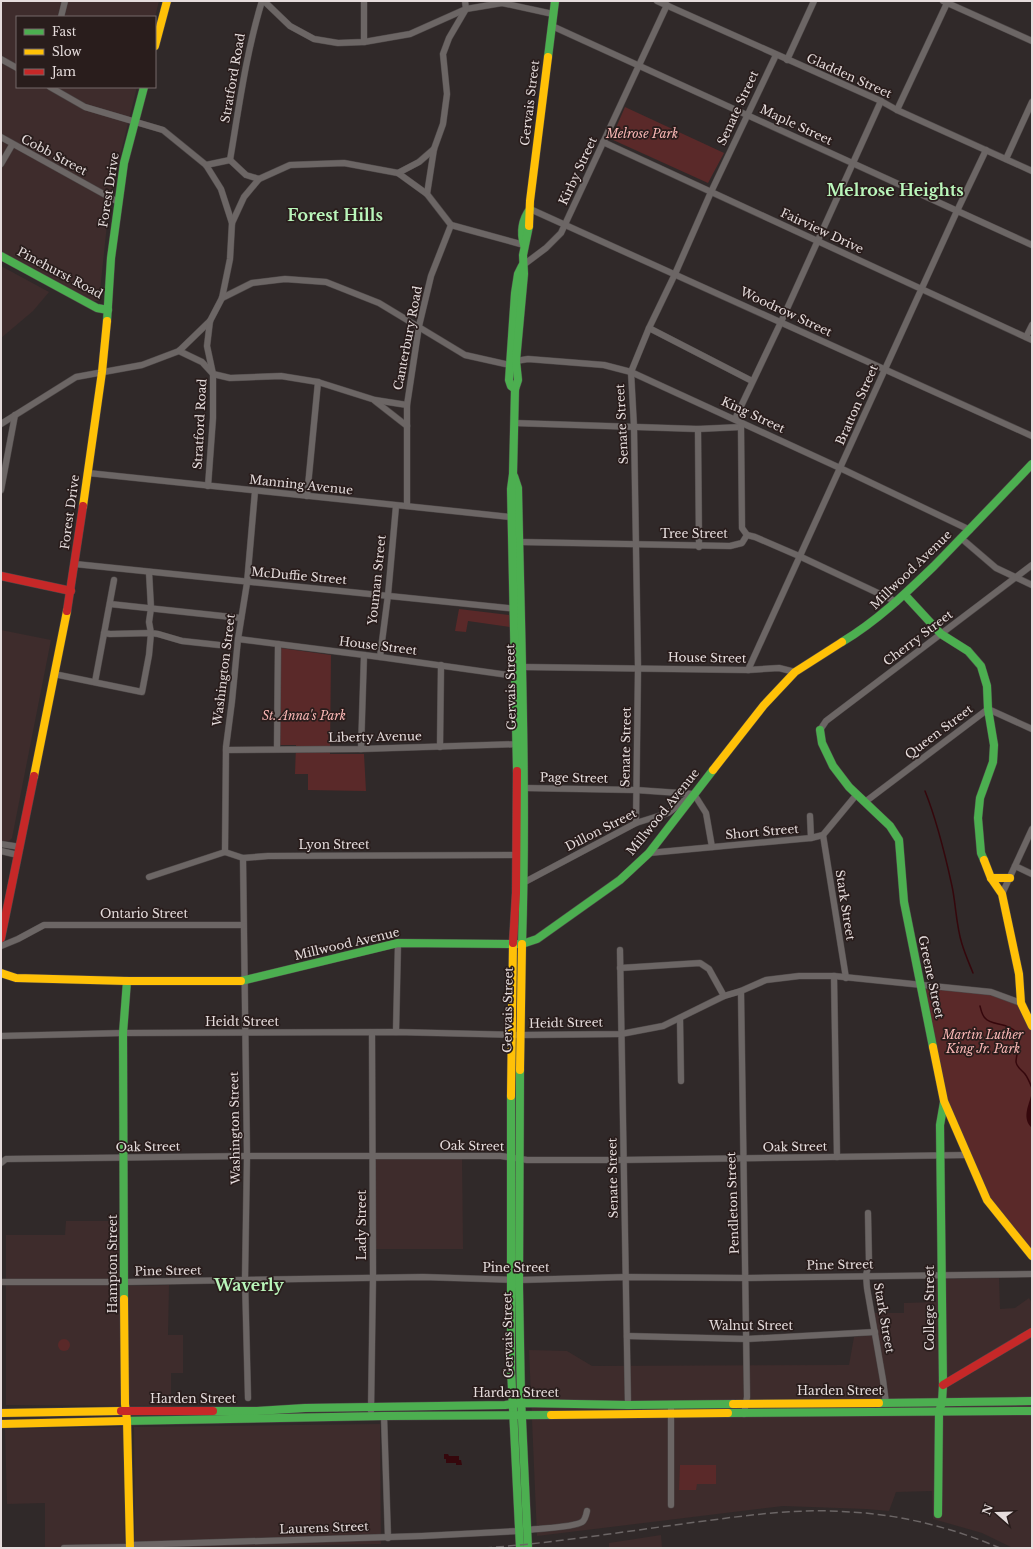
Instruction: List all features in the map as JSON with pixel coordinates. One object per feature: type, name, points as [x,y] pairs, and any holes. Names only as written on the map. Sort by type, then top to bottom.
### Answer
[{"type":"main road","points":[[156,42],[167,1]]},
{"type":"main road","name":"Gervais Street","points":[[528,1548],[528,1530],[516,1404],[515,1280],[510,1158],[512,1034],[520,885],[520,744],[522,667],[511,517],[515,389],[518,380],[513,363],[524,274],[522,266],[524,245],[527,236],[555,1]]},
{"type":"main road","name":"Forest Drive","points":[[1,938],[71,591],[102,372],[111,258],[118,202],[124,163],[144,88]]},
{"type":"main road","name":"Pinehurst Road","points":[[1,256],[97,308],[108,310]]},
{"type":"main road","name":"Millwood Avenue","points":[[1,973],[16,978],[127,981],[245,981],[398,943],[517,944],[537,939],[620,880],[649,853],[766,702],[795,672],[862,630],[905,595],[970,530],[1032,464]]},
{"type":"main road","name":"Gervais Street","points":[[513,474],[518,488],[520,542],[515,676],[525,788],[520,855]]},
{"type":"main road","points":[[1,576],[71,591]]},
{"type":"main road","points":[[905,595],[941,634],[968,651],[980,666],[987,686],[988,709],[994,745],[993,762],[980,798],[978,818],[981,853],[991,878],[1002,894],[1019,974],[1021,1003],[1031,1024]]},
{"type":"main road","name":"Greene Street","points":[[820,730],[824,750],[833,768],[857,794],[897,832],[904,902],[944,1101],[987,1200],[1032,1256]]},
{"type":"main road","points":[[991,878],[1010,878]]},
{"type":"main road","name":"Gervais Street","points":[[515,1280],[521,1035],[517,944]]},
{"type":"main road","name":"Hampton Street","points":[[127,981],[124,1033],[124,1352],[130,1547]]},
{"type":"main road","name":"College Street","points":[[938,1514],[939,1412],[942,1402],[943,1385],[940,1125],[944,1101]]},
{"type":"main road","points":[[943,1385],[1032,1332]]},
{"type":"main road","name":"Harden Street","points":[[1,1413],[256,1411],[371,1406],[516,1404],[670,1405],[1032,1402]]},
{"type":"main road","name":"Harden Street","points":[[1,1424],[127,1420],[371,1416],[671,1415],[1032,1411]]},
{"type":"main road","name":"Gervais Street","points":[[518,1415],[520,1548]]},
{"type":"street","points":[[61,16],[65,1]]},
{"type":"street","points":[[263,1],[290,26],[314,38],[338,43],[364,42],[410,34],[466,9],[502,3],[553,14]]},
{"type":"street","name":"Stratford Road","points":[[230,160],[247,59],[255,25],[263,1]]},
{"type":"street","points":[[364,1],[364,42]]},
{"type":"street","points":[[427,194],[434,149],[443,124],[447,94],[443,54],[449,38],[466,9],[465,1]]},
{"type":"street","name":"Gladden Street","points":[[657,1],[881,101],[897,110],[1032,171]]},
{"type":"street","points":[[787,60],[814,1]]},
{"type":"street","points":[[897,110],[946,2],[1032,41]]},
{"type":"street","name":"Kirby Street","points":[[522,266],[546,248],[561,233],[566,224],[667,5]]},
{"type":"street","name":"Maple Street","points":[[552,26],[1032,245]]},
{"type":"street","name":"Senate Street","points":[[636,823],[638,668],[634,427],[631,372],[649,328],[675,274],[711,192],[776,55]]},
{"type":"street","points":[[1,59],[16,67]]},
{"type":"street","points":[[52,88],[85,107],[134,123],[163,130],[206,165],[221,189],[232,223]]},
{"type":"street","points":[[881,101],[781,322],[752,381],[739,422],[742,528],[747,536],[755,537],[799,556],[897,602]]},
{"type":"street","points":[[1006,159],[1032,102]]},
{"type":"street","name":"Cobb Street","points":[[1,137],[12,145],[118,202]]},
{"type":"street","name":"Fairview Drive","points":[[603,142],[1029,338]]},
{"type":"street","points":[[1,164],[12,145]]},
{"type":"street","points":[[398,173],[419,162],[434,149]]},
{"type":"street","name":"Bratton Street","points":[[748,670],[986,150]]},
{"type":"street","points":[[206,165],[230,160],[246,175],[259,179]]},
{"type":"street","points":[[232,223],[244,197],[259,179],[290,165],[344,163],[398,173],[427,194],[451,225],[524,245]]},
{"type":"street","name":"Woodrow Street","points":[[530,209],[1032,436]]},
{"type":"street","name":"Stratford Road","points":[[208,486],[213,418],[213,374],[207,346],[210,321],[222,298],[230,259],[232,223]]},
{"type":"street","name":"Canterbury Road","points":[[407,506],[407,405],[419,326],[431,276],[451,225]]},
{"type":"street","name":"King Street","points":[[222,298],[252,284],[285,278],[326,282],[379,303],[465,355],[513,363],[528,359],[604,365],[631,372],[840,468],[970,530]]},
{"type":"street","points":[[1,424],[76,377],[142,365],[179,351],[210,321]]},
{"type":"street","points":[[1029,338],[1032,325]]},
{"type":"street","points":[[649,328],[752,381]]},
{"type":"street","points":[[179,351],[202,362],[213,374],[230,378],[281,376],[318,382],[375,400],[407,405]]},
{"type":"street","points":[[307,496],[318,382]]},
{"type":"street","points":[[375,400],[407,426]]},
{"type":"street","points":[[1,490],[15,415]]},
{"type":"street","points":[[514,423],[698,429],[739,422]]},
{"type":"street","points":[[698,429],[699,547]]},
{"type":"street","name":"Manning Avenue","points":[[88,473],[511,517]]},
{"type":"street","name":"Washington Street","points":[[225,852],[226,750],[238,639],[247,583],[255,491]]},
{"type":"street","name":"Youman Street","points":[[380,657],[388,595],[396,506]]},
{"type":"street","name":"Tree Street","points":[[520,542],[636,544],[699,547],[730,546],[742,543],[747,536]]},
{"type":"street","points":[[961,538],[996,568],[1032,585]]},
{"type":"street","name":"McDuffie Street","points":[[75,564],[247,583],[388,595],[517,609]]},
{"type":"street","name":"Cherry Street","points":[[820,730],[826,721],[1032,566]]},
{"type":"street","points":[[54,674],[142,692],[151,634],[149,622],[151,608],[149,572]]},
{"type":"street","points":[[95,682],[114,580]]},
{"type":"street","points":[[110,604],[241,618]]},
{"type":"street","points":[[104,633],[158,634],[182,641],[219,645]]},
{"type":"street","name":"House Street","points":[[238,639],[515,676]]},
{"type":"street","points":[[277,749],[278,644]]},
{"type":"street","points":[[361,749],[364,655]]},
{"type":"street","points":[[440,747],[441,665]]},
{"type":"street","name":"House Street","points":[[522,667],[748,670],[779,668],[795,672]]},
{"type":"street","name":"Queen Street","points":[[865,802],[988,709],[1032,729]]},
{"type":"street","name":"Liberty Avenue","points":[[226,750],[361,749],[520,744]]},
{"type":"street","name":"Page Street","points":[[525,788],[636,790],[694,794]]},
{"type":"street","points":[[694,794],[706,813],[712,847]]},
{"type":"street","name":"Dillon Street","points":[[520,885],[636,823],[668,813],[694,794]]},
{"type":"street","points":[[823,835],[857,794]]},
{"type":"street","points":[[810,816],[811,838]]},
{"type":"street","points":[[1002,894],[1032,829]]},
{"type":"street","name":"Short Street","points":[[649,853],[811,838],[823,835]]},
{"type":"street","name":"Stark Street","points":[[823,835],[846,978]]},
{"type":"street","points":[[1,844],[19,851]]},
{"type":"street","points":[[1,851],[19,851]]},
{"type":"street","points":[[149,877],[225,852]]},
{"type":"street","name":"Lyon Street","points":[[225,852],[243,858],[268,856],[520,855]]},
{"type":"street","name":"Washington Street","points":[[243,858],[245,981],[244,1033],[247,1156],[245,1280],[248,1398]]},
{"type":"street","points":[[1015,866],[1032,874]]},
{"type":"street","name":"Ontario Street","points":[[1,946],[44,925],[243,925]]},
{"type":"street","points":[[396,1032],[398,943]]},
{"type":"street","name":"Senate Street","points":[[620,950],[628,1405]]},
{"type":"street","points":[[620,968],[700,963],[709,969],[724,996]]},
{"type":"street","name":"Heidt Street","points":[[1,1036],[124,1033],[396,1032],[521,1035],[621,1034],[663,1026],[724,996],[741,991],[766,980],[799,976],[834,976],[991,992],[1021,1003]]},
{"type":"street","points":[[834,976],[837,1157]]},
{"type":"street","name":"Pendleton Street","points":[[741,991],[743,1158],[747,1278],[747,1404],[744,1414]]},
{"type":"street","points":[[680,1018],[681,1081]]},
{"type":"street","name":"Lady Street","points":[[371,1416],[373,1279],[372,1033]]},
{"type":"street","name":"Oak Street","points":[[1,1163],[6,1159],[247,1156],[501,1156],[519,1159],[624,1160],[968,1155]]},
{"type":"street","name":"Stark Street","points":[[868,1213],[869,1263],[866,1275],[886,1403]]},
{"type":"street","name":"Pine Street","points":[[1,1282],[125,1282],[423,1277],[515,1280],[626,1277],[747,1278],[866,1275],[1032,1274]]},
{"type":"street","name":"Walnut Street","points":[[627,1336],[747,1339],[875,1332]]},
{"type":"street","points":[[670,1405],[671,1505]]},
{"type":"street","points":[[384,1416],[388,1538]]},
{"type":"street","points":[[528,1530],[573,1525],[581,1522],[585,1518],[587,1511]]},
{"type":"street","name":"Laurens Street","points":[[64,1548],[388,1538],[519,1531]]},
{"type":"shaded area","points":[[1,1],[159,1],[155,16],[16,16],[16,88],[137,88],[109,205],[99,301],[91,301],[1,252]]},
{"type":"shaded area","points":[[1,266],[49,292],[33,311],[1,338]]},
{"type":"shaded area","points":[[1,630],[51,640],[12,838],[5,842],[1,841]]},
{"type":"shaded area","points":[[1032,1095],[1032,1128],[1026,1117]]},
{"type":"shaded area","points":[[462,1156],[463,1249],[373,1249],[373,1157]]},
{"type":"shaded area","points":[[66,1221],[120,1221],[119,1286],[169,1285],[168,1335],[183,1335],[183,1373],[171,1373],[171,1406],[6,1405],[6,1235],[65,1235]]},
{"type":"shaded area","points":[[999,1278],[1000,1309],[1015,1308],[1029,1298],[1032,1303],[1032,1548],[1013,1548],[982,1533],[933,1519],[932,1491],[896,1492],[889,1511],[783,1506],[537,1536],[529,1350],[567,1351],[592,1366],[849,1365],[854,1337],[878,1335],[874,1313],[904,1313],[904,1303],[936,1302],[936,1279]]},
{"type":"shaded area","points":[[380,1424],[381,1544],[135,1548],[134,1427]]},
{"type":"shaded area","points":[[123,1427],[125,1547],[45,1548],[45,1503],[7,1504],[5,1429]]},
{"type":"shaded area","points":[[444,1454],[448,1454],[449,1456],[459,1456],[459,1460],[461,1460],[462,1465],[456,1465],[456,1463],[446,1463]]},
{"type":"shaded area","points":[[661,1535],[662,1548],[609,1548],[609,1543]]},
{"type":"green space","name":"Melrose Park","points":[[625,107],[724,153],[708,183],[611,139]]},
{"type":"green space","points":[[459,609],[509,615],[510,627],[468,621],[466,632],[455,631]]},
{"type":"green space","name":"St. Anna's Park","points":[[280,648],[331,655],[330,754],[364,754],[366,791],[308,790],[308,774],[295,774],[296,745],[277,745]]},
{"type":"green space","name":"Martin Luther King Jr. Park","points":[[922,986],[991,992],[1021,1003],[1032,1026],[1032,1256],[987,1200],[944,1101]]},
{"type":"green space","points":[[62,1339],[66,1339],[70,1345],[66,1351],[62,1351],[58,1347],[58,1343]]},
{"type":"green space","points":[[680,1465],[716,1465],[716,1484],[697,1484],[696,1490],[679,1490]]},
{"type":"waterway","points":[[925,791],[947,862],[960,937],[973,973]]},
{"type":"waterway","points":[[980,1006],[985,1018],[991,1022],[1010,1028],[1018,1034],[1019,1044],[1016,1062],[1032,1088]]},
{"type":"railway","points":[[484,1548],[565,1540],[716,1519],[812,1511],[870,1514],[909,1519],[964,1534],[1000,1548]]},
{"type":"traffic: fast","points":[[548,57],[555,1]]},
{"type":"traffic: fast","points":[[107,321],[111,258],[124,163],[144,88]]},
{"type":"traffic: fast","points":[[524,245],[522,226],[530,209]]},
{"type":"traffic: fast","points":[[517,771],[511,489],[513,474],[515,389],[518,380],[516,361],[524,274],[523,255],[529,226]]},
{"type":"traffic: fast","points":[[1,256],[97,308],[108,310]]},
{"type":"traffic: fast","points":[[515,389],[511,386],[509,380],[515,293],[518,274],[522,266]]},
{"type":"traffic: fast","points":[[842,642],[879,616],[912,587],[1032,464]]},
{"type":"traffic: fast","points":[[514,476],[518,488],[523,716],[524,830],[522,944]]},
{"type":"traffic: fast","points":[[905,595],[941,634],[968,651],[981,666],[987,686],[988,709],[994,745],[993,762],[980,798],[978,818],[981,853],[984,860]]},
{"type":"traffic: fast","points":[[820,730],[822,743],[833,766],[849,787],[890,826],[899,840],[904,902],[933,1047]]},
{"type":"traffic: fast","points":[[241,981],[398,943],[522,944],[537,939],[620,880],[649,853],[713,770]]},
{"type":"traffic: fast","points":[[124,1299],[123,1033],[127,981]]},
{"type":"traffic: fast","points":[[520,1070],[519,1287],[521,1398],[528,1548]]},
{"type":"traffic: fast","points":[[511,1096],[511,1369],[520,1548]]},
{"type":"traffic: fast","points":[[938,1514],[939,1412],[942,1402],[943,1385],[940,1125],[944,1102]]},
{"type":"traffic: fast","points":[[879,1403],[1032,1401]]},
{"type":"traffic: fast","points":[[213,1411],[505,1405],[521,1403],[628,1405],[733,1404]]},
{"type":"traffic: fast","points":[[728,1413],[1032,1411]]},
{"type":"traffic: fast","points":[[123,1421],[384,1416],[551,1415]]},
{"type":"traffic: slow","points":[[156,42],[167,1]]},
{"type":"traffic: slow","points":[[529,226],[530,201],[548,57]]},
{"type":"traffic: slow","points":[[83,506],[102,372],[107,321]]},
{"type":"traffic: slow","points":[[34,776],[67,611]]},
{"type":"traffic: slow","points":[[713,770],[764,705],[795,672],[842,642]]},
{"type":"traffic: slow","points":[[984,860],[991,878],[1002,894],[1019,974],[1021,1003],[1032,1026]]},
{"type":"traffic: slow","points":[[991,878],[1010,878]]},
{"type":"traffic: slow","points":[[511,1096],[513,943]]},
{"type":"traffic: slow","points":[[520,1070],[522,944]]},
{"type":"traffic: slow","points":[[1,973],[16,978],[127,981],[241,981]]},
{"type":"traffic: slow","points":[[933,1047],[944,1101],[987,1200],[1032,1256]]},
{"type":"traffic: slow","points":[[124,1299],[125,1404],[127,1420],[130,1548]]},
{"type":"traffic: slow","points":[[733,1404],[879,1403]]},
{"type":"traffic: slow","points":[[1,1413],[121,1411]]},
{"type":"traffic: slow","points":[[551,1415],[728,1413]]},
{"type":"traffic: slow","points":[[1,1424],[123,1421]]},
{"type":"traffic: jam","points":[[67,611],[83,506]]},
{"type":"traffic: jam","points":[[1,576],[71,591]]},
{"type":"traffic: jam","points":[[513,943],[516,893],[517,771]]},
{"type":"traffic: jam","points":[[1,938],[34,776]]},
{"type":"traffic: jam","points":[[943,1385],[1032,1332]]},
{"type":"traffic: jam","points":[[121,1411],[213,1411]]},
{"type":"district","name":"Melrose Heights","points":[[895,190]]},
{"type":"district","name":"Forest Hills","points":[[335,215]]},
{"type":"district","name":"Waverly","points":[[249,1285]]}]
